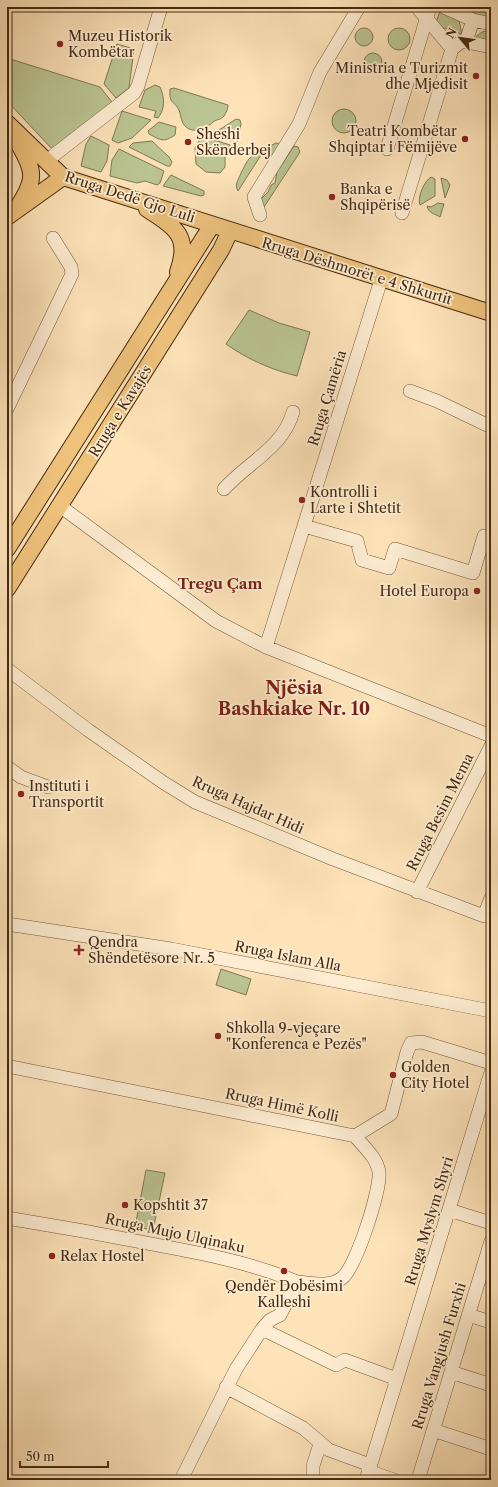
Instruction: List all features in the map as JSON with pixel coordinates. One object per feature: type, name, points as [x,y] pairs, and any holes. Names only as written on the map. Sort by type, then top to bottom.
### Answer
[{"type":"main road","name":"Rruga Dedë Gjo Luli","points":[[7,125],[63,177],[222,228]]},
{"type":"main road","points":[[7,125],[28,161],[31,176],[30,188],[12,213]]},
{"type":"main road","points":[[12,213],[63,177]]},
{"type":"main road","points":[[125,196],[167,222],[179,233],[183,240],[181,264],[173,287]]},
{"type":"main road","name":"Rruga Dëshmorët e 4 Shkurtit","points":[[222,228],[381,280],[491,313]]},
{"type":"main road","name":"Rruga e Kavajës","points":[[9,542],[173,287],[222,228]]},
{"type":"main road","name":"Rruga e Kavajës","points":[[7,589],[221,250],[222,228]]},
{"type":"main road","points":[[9,542],[32,549]]},
{"type":"street","points":[[54,155],[134,92],[138,86],[161,7]]},
{"type":"street","points":[[260,215],[254,198],[298,127],[320,72],[359,7]]},
{"type":"street","points":[[418,7],[428,12],[451,55]]},
{"type":"street","points":[[444,7],[467,14],[491,24]]},
{"type":"street","points":[[387,149],[428,12]]},
{"type":"street","points":[[466,41],[467,14]]},
{"type":"street","points":[[402,213],[451,55],[456,44],[466,41],[491,47]]},
{"type":"street","points":[[7,409],[72,274],[71,267],[53,238]]},
{"type":"street","name":"Rruga Çamëria","points":[[266,647],[381,280]]},
{"type":"street","points":[[410,391],[437,401],[491,427]]},
{"type":"street","name":"Rruga Çamëria","points":[[224,489],[237,474],[284,435],[293,412]]},
{"type":"street","points":[[60,506],[216,621],[266,647],[491,736]]},
{"type":"street","points":[[304,526],[357,541],[362,560],[389,568],[396,548],[472,573],[484,536],[491,538]]},
{"type":"street","name":"Rruga Hajdar Hidi","points":[[7,669],[88,730],[164,783],[195,802],[417,892],[484,916],[491,898]]},
{"type":"street","name":"Rruga Besim Mema","points":[[417,892],[491,746]]},
{"type":"street","points":[[7,767],[21,777],[48,787]]},
{"type":"street","name":"Rruga Islam Alla","points":[[7,924],[171,949],[491,1011]]},
{"type":"street","points":[[355,1136],[390,1114],[407,1052],[411,1043],[422,1042],[491,1063]]},
{"type":"street","name":"Rruga Himë Kolli","points":[[7,1066],[355,1136]]},
{"type":"street","name":"Rruga Myslym Shyri","points":[[368,1472],[491,1072]]},
{"type":"street","name":"Rruga Mujo Ulqinaku","points":[[7,1218],[222,1257],[256,1266],[297,1282],[324,1284],[337,1281],[348,1273],[358,1251],[377,1192],[379,1172],[370,1154],[355,1136]]},
{"type":"street","points":[[449,1210],[491,1223]]},
{"type":"street","name":"Rruga Vangjush Furxhi","points":[[418,1480],[468,1315],[489,1257],[491,1241]]},
{"type":"street","points":[[181,1480],[226,1387],[262,1329],[270,1320],[280,1315],[297,1282]]},
{"type":"street","points":[[468,1315],[491,1322]]},
{"type":"street","points":[[262,1329],[336,1365],[345,1360],[397,1379]]},
{"type":"street","points":[[451,1372],[491,1385]]},
{"type":"street","points":[[226,1387],[303,1428],[320,1444],[368,1472],[394,1480]]},
{"type":"street","points":[[433,1430],[491,1449]]},
{"type":"street","points":[[313,1480],[313,1466],[320,1444]]},
{"type":"green space","points":[[468,7],[491,7],[491,19],[467,11]]},
{"type":"green space","points":[[440,11],[459,21],[462,34],[435,25]]},
{"type":"green space","points":[[364,28],[370,31],[373,37],[370,43],[364,46],[358,43],[355,37],[358,31]]},
{"type":"green space","points":[[395,28],[403,28],[410,35],[410,43],[403,50],[395,50],[388,43],[388,35]]},
{"type":"green space","points":[[491,30],[491,43],[474,38],[482,32]]},
{"type":"green space","points":[[117,44],[134,49],[129,88],[116,98],[104,84]]},
{"type":"green space","points":[[373,53],[379,56],[382,62],[379,68],[373,71],[367,68],[364,62],[367,56]]},
{"type":"green space","points":[[7,58],[100,87],[112,102],[53,150],[7,101]]},
{"type":"green space","points":[[155,85],[160,87],[163,95],[163,107],[158,118],[154,117],[156,111],[139,107],[145,90]]},
{"type":"green space","points":[[174,88],[228,105],[228,108],[222,118],[214,121],[204,128],[196,130],[189,129],[183,123],[179,110],[170,98],[170,89]]},
{"type":"green space","points":[[344,109],[349,110],[355,116],[355,126],[349,132],[344,133],[339,132],[333,126],[332,121],[333,116],[339,110]]},
{"type":"green space","points":[[122,111],[151,120],[132,138],[118,143],[112,140]]},
{"type":"green space","points":[[236,119],[240,120],[241,124],[237,142],[208,133],[219,130]]},
{"type":"green space","points":[[159,122],[176,127],[175,135],[168,139],[162,140],[149,134],[148,131]]},
{"type":"green space","points":[[91,136],[109,145],[107,161],[101,172],[81,166],[86,144]]},
{"type":"green space","points":[[202,136],[230,145],[225,153],[225,167],[220,173],[206,172],[196,164],[195,148]]},
{"type":"green space","points":[[152,141],[169,157],[172,162],[170,166],[167,166],[129,147],[133,143]]},
{"type":"green space","points":[[276,143],[280,144],[276,156],[261,151]]},
{"type":"green space","points":[[294,146],[298,147],[300,152],[262,210],[261,199],[268,192],[271,185],[275,183],[277,172]]},
{"type":"green space","points":[[119,149],[164,171],[160,183],[157,185],[145,181],[137,183],[110,176],[112,160]]},
{"type":"green space","points":[[257,153],[261,155],[238,191],[237,184],[241,173],[249,159]]},
{"type":"green space","points":[[171,175],[204,191],[204,195],[201,196],[163,186]]},
{"type":"green space","points":[[431,177],[435,179],[435,196],[420,205],[419,198],[422,190],[428,179]]},
{"type":"green space","points":[[441,178],[447,180],[450,185],[445,198]]},
{"type":"green space","points":[[438,203],[444,204],[440,217],[430,212],[427,206],[431,207]]},
{"type":"green space","points":[[249,310],[279,323],[310,332],[297,376],[278,371],[260,363],[226,344]]},
{"type":"green space","points":[[221,969],[251,979],[246,995],[216,985]]},
{"type":"green space","points":[[146,1170],[165,1173],[153,1230],[135,1227]]},
{"type":"place","name":"Muzeu Historik Kombëtar","points":[[60,44]]},
{"type":"place","name":"Ministria e Turizmit dhe Mjedisit","points":[[476,76]]},
{"type":"place","name":"Teatri Kombëtar Shqiptar i Fëmijëve","points":[[465,139]]},
{"type":"place","name":"Sheshi Skënderbej","points":[[188,142]]},
{"type":"place","name":"Banka e Shqipërisë","points":[[332,197]]},
{"type":"place","name":"Kontrolli i Larte i Shtetit","points":[[302,500]]},
{"type":"place","name":"Hotel Europa","points":[[477,591]]},
{"type":"place","name":"Instituti i Transportit","points":[[21,794]]},
{"type":"place","name":"Qendra Shëndetësore Nr. 5","points":[[79,950]]},
{"type":"place","name":"Shkolla 9-vjeçare \"Konferenca e Pezës\"","points":[[218,1036]]},
{"type":"place","name":"Golden City Hotel","points":[[393,1075]]},
{"type":"place","name":"Kopshtit 37","points":[[125,1205]]},
{"type":"place","name":"Relax Hostel","points":[[52,1256]]},
{"type":"place","name":"Qendër Dobësimi Kalleshi","points":[[284,1271]]},
{"type":"district","name":"Tregu Çam","points":[[220,584]]},
{"type":"district","name":"Njësia Bashkiake Nr. 10","points":[[294,698]]}]
